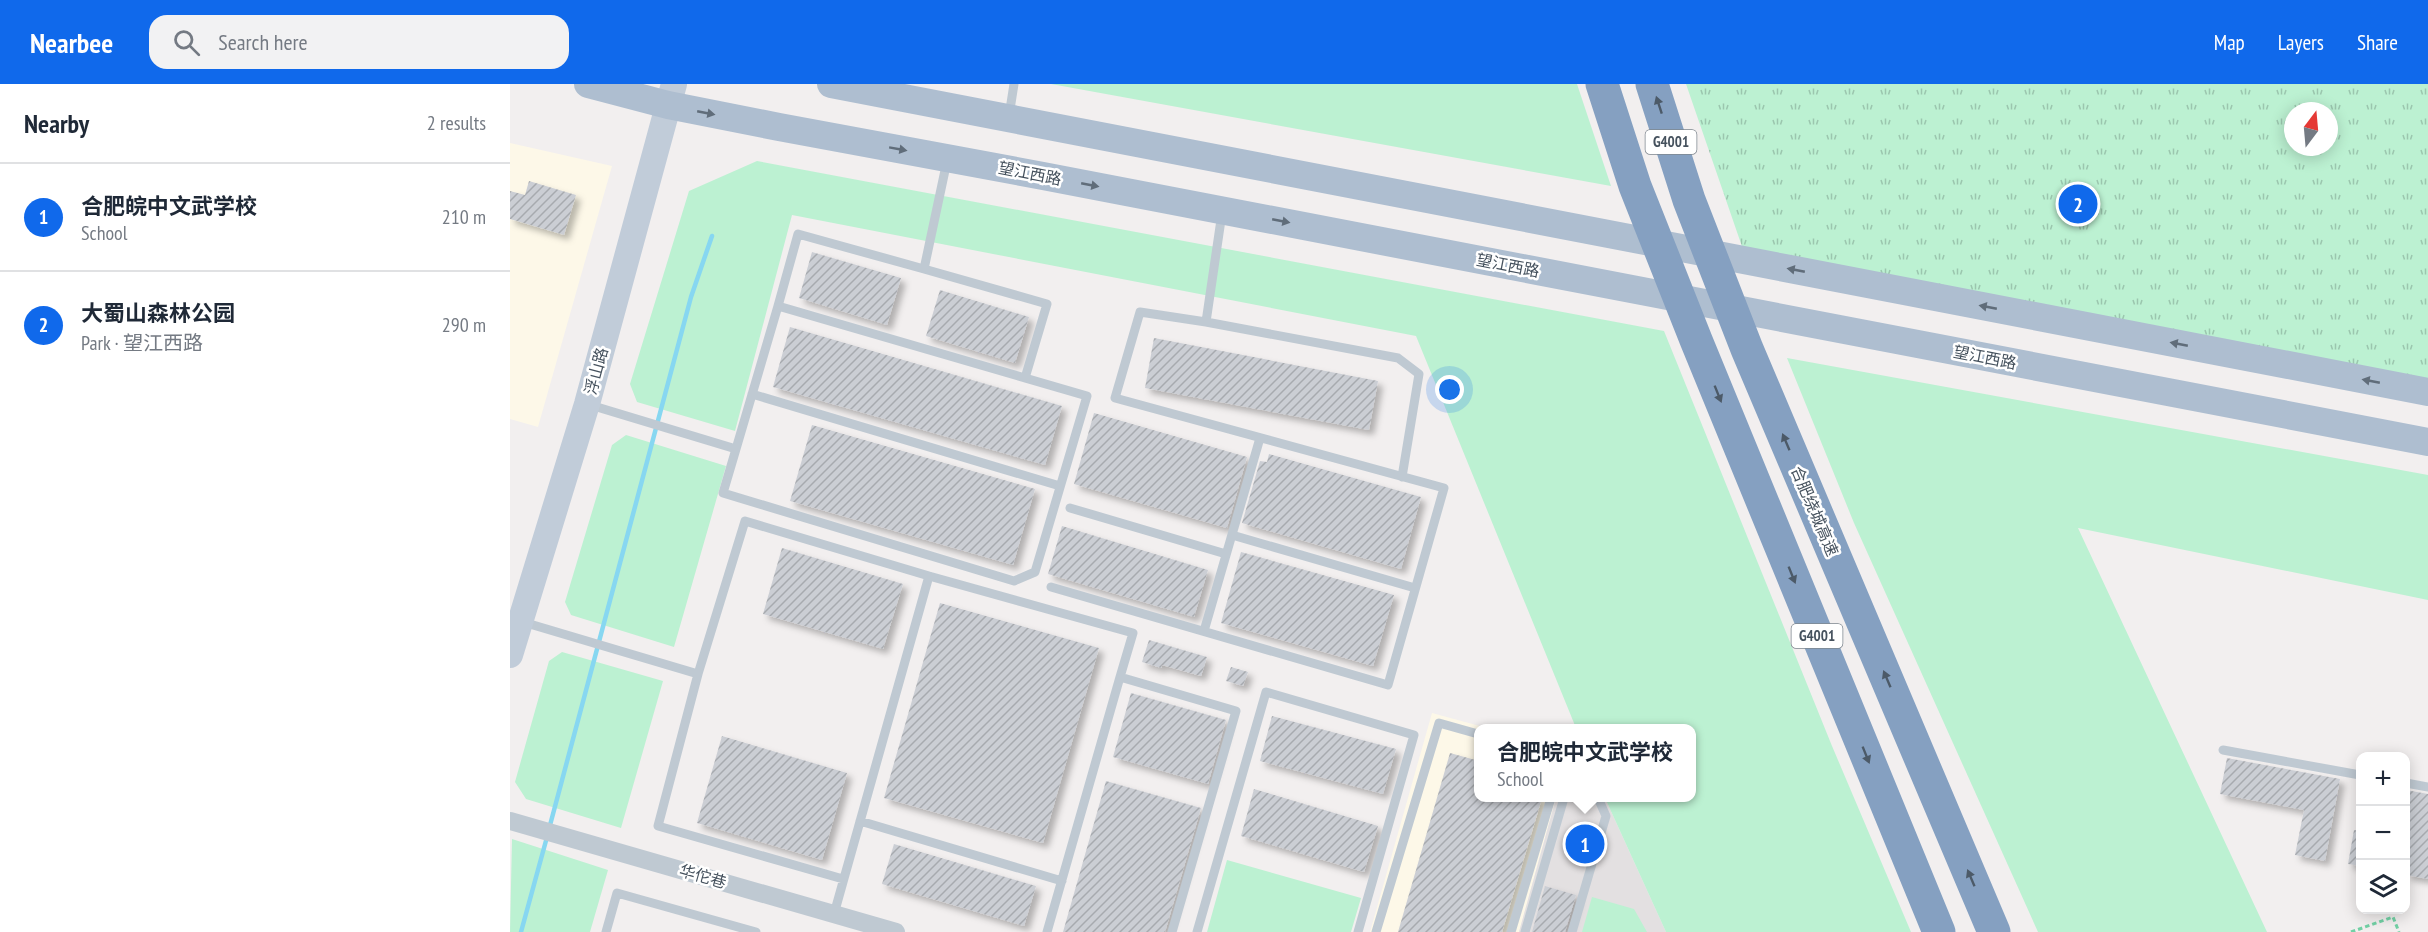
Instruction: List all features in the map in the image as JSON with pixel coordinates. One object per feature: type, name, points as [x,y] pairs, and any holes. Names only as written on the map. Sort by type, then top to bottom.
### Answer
[{"type":"highway","name":"G4001","points":[[1602,84],[1635,186],[1695,340],[1939,932]]},
{"type":"highway","name":"合肥绕城高速","points":[[1652,84],[1689,200],[1747,349],[1994,932]]},
{"type":"main road","name":"望江西路","points":[[588,84],[671,95],[947,158],[2428,442]]},
{"type":"main road","points":[[831,84],[2428,392]]},
{"type":"street","name":"浮山路","points":[[510,655],[587,404],[671,95]]},
{"type":"street","name":"华佗巷","points":[[510,821],[896,932]]},
{"type":"lane","points":[[1009,118],[1014,84]]},
{"type":"lane","points":[[924,269],[947,158]]},
{"type":"lane","points":[[1206,322],[1223,210]]},
{"type":"lane","points":[[778,306],[1025,378],[1087,396],[1035,572],[1014,581],[723,493],[798,234],[1047,304],[1025,378]]},
{"type":"lane","points":[[1051,587],[1388,685],[1444,488],[1402,477],[1116,398],[1140,312],[1398,358],[1419,374],[1402,477]]},
{"type":"lane","points":[[752,393],[1060,486]]},
{"type":"lane","points":[[587,404],[736,449]]},
{"type":"lane","points":[[1204,631],[1260,438]]},
{"type":"lane","points":[[1070,508],[1226,554]]},
{"type":"lane","points":[[843,879],[658,826],[698,674],[745,521],[929,576],[1133,633],[1047,932]]},
{"type":"lane","points":[[1232,535],[1415,588]]},
{"type":"lane","points":[[834,914],[929,576]]},
{"type":"lane","points":[[520,621],[698,674]]},
{"type":"lane","points":[[1120,677],[1236,711],[1172,932]]},
{"type":"lane","points":[[1197,932],[1266,692],[1414,735],[1358,932]]},
{"type":"lane","points":[[1376,932],[1438,723],[1474,733]]},
{"type":"lane","points":[[2223,750],[2356,774]]},
{"type":"lane","points":[[2410,784],[2428,787]]},
{"type":"lane","points":[[1511,932],[1550,802]]},
{"type":"lane","points":[[1525,932],[1563,802]]},
{"type":"lane","points":[[1572,932],[1606,816],[1600,802]]},
{"type":"lane","points":[[860,821],[1062,881]]},
{"type":"lane","points":[[606,932],[617,893],[756,932]]},
{"type":"path","points":[[2351,932],[2393,917],[2399,932]]},
{"type":"shaded area","points":[[510,143],[612,166],[538,427],[510,419]]},
{"type":"shaded area","points":[[1432,713],[1474,724],[1474,802],[1555,802],[1519,932],[1370,932]]},
{"type":"shaded area","points":[[1555,802],[1607,802],[1666,932],[1519,932]]},
{"type":"green space","points":[[1051,84],[1577,84],[1611,186]]},
{"type":"green space","points":[[1686,84],[2428,84],[2428,392],[1747,261]]},
{"type":"green space","points":[[757,161],[1664,331],[1832,746],[1911,932],[1666,932],[1607,802],[1696,802],[1696,724],[1574,724],[1416,336],[792,215],[735,431],[637,402],[630,384],[689,191]]},
{"type":"green space","points":[[1787,358],[2428,475],[2428,600],[2078,528],[2267,932],[2038,932],[1854,523]]},
{"type":"green space","points":[[626,435],[726,466],[674,647],[571,615],[565,602],[612,445]]},
{"type":"green space","points":[[562,652],[663,681],[621,828],[526,799],[515,782],[549,661]]},
{"type":"green space","points":[[512,839],[608,870],[590,932],[510,932]]},
{"type":"green space","points":[[1227,860],[1361,898],[1351,932],[1207,932]]},
{"type":"green space","points":[[1592,897],[1634,909],[1647,932],[1582,932]]},
{"type":"building","points":[[529,181],[576,195],[564,235],[510,219],[510,191],[525,195]]},
{"type":"building","points":[[812,252],[901,278],[887,325],[799,298]]},
{"type":"building","points":[[940,290],[1029,317],[1015,363],[926,336]]},
{"type":"building","points":[[790,327],[1062,406],[1045,465],[773,387]]},
{"type":"building","points":[[1154,338],[1378,381],[1369,430],[1145,388]]},
{"type":"building","points":[[1094,413],[1247,457],[1227,528],[1074,484]]},
{"type":"building","points":[[812,425],[1035,489],[1013,565],[790,501]]},
{"type":"building","points":[[1269,454],[1421,497],[1401,569],[1242,523],[1260,461],[1267,462]]},
{"type":"building","points":[[1062,526],[1208,570],[1194,617],[1048,574]]},
{"type":"building","points":[[782,548],[903,584],[883,649],[763,614]]},
{"type":"building","points":[[1241,552],[1394,595],[1373,666],[1221,623]]},
{"type":"building","points":[[940,603],[1099,648],[1043,843],[884,798]]},
{"type":"building","points":[[1149,640],[1207,657],[1201,676],[1142,662]]},
{"type":"building","points":[[1231,667],[1248,672],[1243,686],[1226,681]]},
{"type":"building","points":[[1131,693],[1226,720],[1208,784],[1113,757]]},
{"type":"building","points":[[1272,716],[1396,749],[1383,794],[1260,761]]},
{"type":"building","points":[[722,736],[847,773],[822,860],[697,823]]},
{"type":"building","points":[[1450,753],[1474,760],[1474,802],[1541,802],[1502,932],[1398,932]]},
{"type":"building","points":[[2227,758],[2340,779],[2325,861],[2295,855],[2304,810],[2220,794]]},
{"type":"building","points":[[1106,781],[1201,808],[1165,932],[1063,932]]},
{"type":"building","points":[[1254,789],[1378,826],[1364,872],[1241,836]]},
{"type":"building","points":[[2410,791],[2428,794],[2428,879],[2410,876]]},
{"type":"building","points":[[2354,830],[2356,830],[2356,865],[2348,864]]},
{"type":"building","points":[[894,844],[1036,886],[1024,926],[882,884]]},
{"type":"building","points":[[1545,886],[1576,895],[1565,932],[1532,932]]},
{"type":"waterway","points":[[549,829],[691,297],[712,236]]},
{"type":"waterway","points":[[521,932],[547,837]]},
{"type":"place","name":"大蜀山森林公园","points":[[2078,204]]},
{"type":"place","name":"合肥皖中文武学校","points":[[1585,844]]}]
